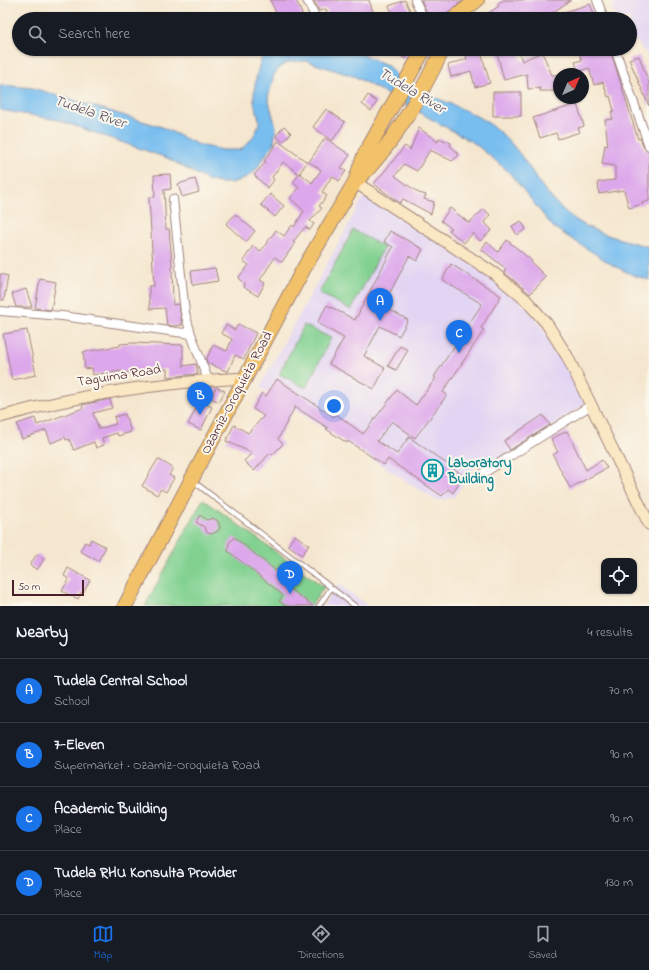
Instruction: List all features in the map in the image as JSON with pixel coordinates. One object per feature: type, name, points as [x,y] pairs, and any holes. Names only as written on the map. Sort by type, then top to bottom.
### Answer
[{"type":"highway","points":[[463,12],[477,0]]},
{"type":"highway","name":"Ozamiz-Oroquieta Road","points":[[125,606],[304,268],[354,182],[364,156],[389,109],[420,56]]},
{"type":"highway","name":"Ozamiz-Oroquieta Road","points":[[354,182],[385,149],[404,120],[440,56]]},
{"type":"street","points":[[307,0],[312,12]]},
{"type":"street","points":[[415,0],[421,12]]},
{"type":"street","points":[[597,0],[601,12]]},
{"type":"street","points":[[618,56],[647,130],[649,146]]},
{"type":"street","points":[[354,182],[495,274],[526,300],[557,338],[649,524]]},
{"type":"street","points":[[173,199],[186,313],[191,334],[208,380]]},
{"type":"street","points":[[0,311],[62,316],[191,334]]},
{"type":"street","name":"Taguima Road","points":[[0,417],[105,392],[208,380],[245,378]]},
{"type":"street","points":[[482,474],[591,405]]},
{"type":"lane","points":[[191,479],[355,606]]},
{"type":"lane","points":[[319,606],[331,588]]},
{"type":"shaded area","points":[[619,0],[649,0],[649,57],[637,42],[637,12],[613,12],[611,9],[615,6],[613,4]]},
{"type":"shaded area","points":[[364,196],[494,277],[526,307],[543,328],[560,354],[585,404],[485,470],[476,464],[454,497],[437,501],[260,387]]},
{"type":"shaded area","points":[[339,584],[368,606],[323,606]]},
{"type":"green space","points":[[353,230],[384,247],[351,310],[319,293]]},
{"type":"green space","points":[[304,325],[331,338],[306,388],[279,374]]},
{"type":"green space","points":[[203,499],[324,587],[311,606],[145,606]]},
{"type":"water","name":"Tudela River","points":[[263,56],[366,56],[387,65],[401,80],[410,86],[468,112],[490,124],[500,132],[517,150],[553,200],[576,220],[602,233],[649,247],[649,280],[633,275],[614,266],[553,227],[508,171],[474,143],[356,77],[306,61],[290,62],[281,66],[274,75],[268,98],[276,127],[274,143],[255,171],[244,179],[231,183],[219,183],[207,180],[167,158],[58,120],[0,110],[0,85],[33,88],[162,127],[199,145],[222,150],[240,150],[247,144],[258,128],[259,119],[254,103],[254,88]]},
{"type":"building","points":[[270,0],[296,0],[301,12],[276,12]]},
{"type":"building","points":[[314,0],[369,0],[373,12],[327,12],[326,9],[319,11]]},
{"type":"building","points":[[405,0],[411,12],[392,12],[389,6]]},
{"type":"building","points":[[421,0],[463,0],[449,12],[427,12]]},
{"type":"building","points":[[503,0],[571,0],[553,12],[490,12],[499,6],[497,4]]},
{"type":"building","points":[[590,4],[593,12],[564,12]]},
{"type":"building","points":[[466,56],[482,56],[490,83],[475,87],[471,71],[451,77],[448,65],[467,59]]},
{"type":"building","points":[[498,56],[520,56],[522,61],[533,56],[544,56],[553,75],[553,91],[540,91],[540,88],[528,89],[527,74],[504,80]]},
{"type":"building","points":[[580,56],[612,56],[638,139],[640,138],[644,148],[649,151],[649,201],[629,208],[624,190],[599,194],[598,182],[615,180],[615,166],[602,164],[605,145],[608,146],[605,120],[613,119],[611,112],[614,111],[610,96],[608,97],[603,82],[594,85],[589,68],[577,68],[575,62],[582,60]]},
{"type":"building","points":[[639,56],[649,83],[649,106],[629,59]]},
{"type":"building","points":[[493,92],[521,92],[521,116],[493,116]]},
{"type":"building","points":[[368,95],[377,102],[371,111],[362,104]]},
{"type":"building","points":[[577,104],[584,126],[578,128],[580,132],[558,139],[556,133],[540,138],[533,118]]},
{"type":"building","points":[[326,109],[345,122],[332,141],[313,127]]},
{"type":"building","points":[[284,126],[291,133],[283,142],[276,136]]},
{"type":"building","points":[[419,128],[438,142],[439,138],[451,143],[450,145],[459,155],[452,161],[430,150],[417,171],[404,164],[395,176],[419,193],[426,195],[424,199],[434,202],[431,214],[403,199],[400,203],[374,184],[405,146],[410,150]]},
{"type":"building","points":[[325,138],[350,155],[341,168],[346,171],[339,181],[332,176],[322,192],[327,196],[319,206],[322,208],[310,221],[314,224],[310,230],[305,227],[293,242],[295,243],[282,262],[275,257],[260,280],[265,283],[258,296],[243,287],[244,284],[238,278],[249,265],[243,261],[253,246],[261,251],[276,230],[284,236],[292,225],[294,227],[304,211],[290,198],[299,188],[293,182],[300,173],[312,183],[321,170],[309,162]]},
{"type":"building","points":[[278,141],[307,162],[299,174],[283,162],[272,177],[274,180],[268,188],[254,175],[266,162],[264,161]]},
{"type":"building","points":[[170,174],[171,189],[164,190],[166,229],[169,229],[172,263],[173,305],[179,304],[182,325],[173,326],[167,325],[165,308],[150,309],[149,295],[149,286],[154,286],[149,197],[155,197],[154,175]]},
{"type":"building","points":[[195,179],[199,192],[182,197],[178,184]]},
{"type":"building","points":[[270,194],[284,206],[275,217],[261,205]]},
{"type":"building","points":[[450,208],[469,223],[484,209],[490,215],[484,222],[492,230],[480,241],[473,233],[464,243],[449,230],[451,228],[441,221]]},
{"type":"building","points":[[235,214],[255,231],[246,242],[226,224]]},
{"type":"building","points":[[521,221],[526,229],[517,235],[512,226]]},
{"type":"building","points":[[390,231],[423,249],[417,261],[409,256],[383,306],[408,320],[399,336],[380,326],[364,356],[385,368],[374,389],[329,364],[344,338],[317,323],[327,305],[355,320],[393,247],[384,242]]},
{"type":"building","points":[[507,240],[532,261],[531,262],[546,277],[530,294],[504,272],[506,269],[481,249],[487,242],[498,252]]},
{"type":"building","points":[[451,264],[501,296],[481,328],[484,330],[443,392],[447,395],[415,438],[392,421],[377,441],[397,454],[409,437],[464,476],[453,493],[448,489],[442,496],[388,459],[384,465],[348,441],[347,443],[326,429],[328,428],[295,407],[278,439],[283,444],[272,455],[270,453],[254,471],[244,461],[252,453],[226,441],[234,425],[248,433],[264,416],[253,409],[262,393],[266,396],[277,379],[334,417],[336,414],[363,434],[397,390],[416,405],[436,378],[434,377],[482,304],[442,280]]},
{"type":"building","points":[[215,268],[218,281],[193,285],[191,271]]},
{"type":"building","points":[[0,274],[8,276],[4,300],[0,300]]},
{"type":"building","points":[[40,279],[56,282],[51,310],[35,308]]},
{"type":"building","points":[[26,289],[32,307],[16,307],[12,294]]},
{"type":"building","points":[[238,324],[256,333],[244,359],[235,355],[228,372],[208,363],[206,360],[213,345],[227,351],[232,339],[221,333],[226,325],[235,330]]},
{"type":"building","points":[[27,330],[36,375],[12,380],[3,334]]},
{"type":"building","points":[[133,343],[183,345],[183,366],[196,364],[198,374],[167,377],[167,369],[122,373],[122,371],[93,375],[92,368],[85,369],[83,352],[120,346],[120,344]]},
{"type":"building","points":[[400,346],[408,350],[396,370],[388,366]]},
{"type":"building","points":[[216,387],[225,391],[219,402],[211,398]]},
{"type":"building","points":[[110,399],[112,408],[93,413],[99,429],[116,424],[114,417],[125,414],[131,432],[118,436],[117,433],[102,438],[104,445],[96,448],[94,442],[74,450],[69,439],[66,440],[65,437],[51,443],[46,430],[22,439],[17,424],[35,418],[37,425],[83,408],[82,405]]},
{"type":"building","points":[[200,401],[212,407],[201,430],[188,424]]},
{"type":"building","points":[[543,415],[550,425],[510,450],[504,441]]},
{"type":"building","points":[[567,431],[586,470],[602,460],[607,468],[570,488],[553,455],[558,452],[551,439]]},
{"type":"building","points":[[158,459],[173,468],[169,475],[174,478],[166,492],[161,489],[157,495],[142,486]]},
{"type":"building","points":[[200,515],[207,520],[213,518],[218,521],[220,528],[218,531],[212,534],[207,533],[204,527],[196,522]]},
{"type":"building","points":[[295,535],[309,545],[302,555],[288,545]]},
{"type":"building","points":[[234,537],[276,571],[278,568],[291,579],[286,586],[313,606],[286,606],[279,601],[283,595],[228,551],[229,543]]},
{"type":"building","points":[[91,539],[106,547],[98,561],[80,551],[85,542],[89,544]]},
{"type":"building","points":[[37,554],[44,559],[37,570],[30,565]]},
{"type":"building","points":[[68,568],[90,580],[83,593],[81,592],[78,599],[62,591],[69,579],[64,576]]},
{"type":"place","name":"Tudela Central School","points":[[380,321]]},
{"type":"place","name":"Academic Building","points":[[459,353]]},
{"type":"place","name":"7-Eleven","points":[[200,415]]},
{"type":"place","name":"Laboratory Building","points":[[432,471]]},
{"type":"place","name":"Tudela RHU Konsulta Provider","points":[[290,594]]}]
